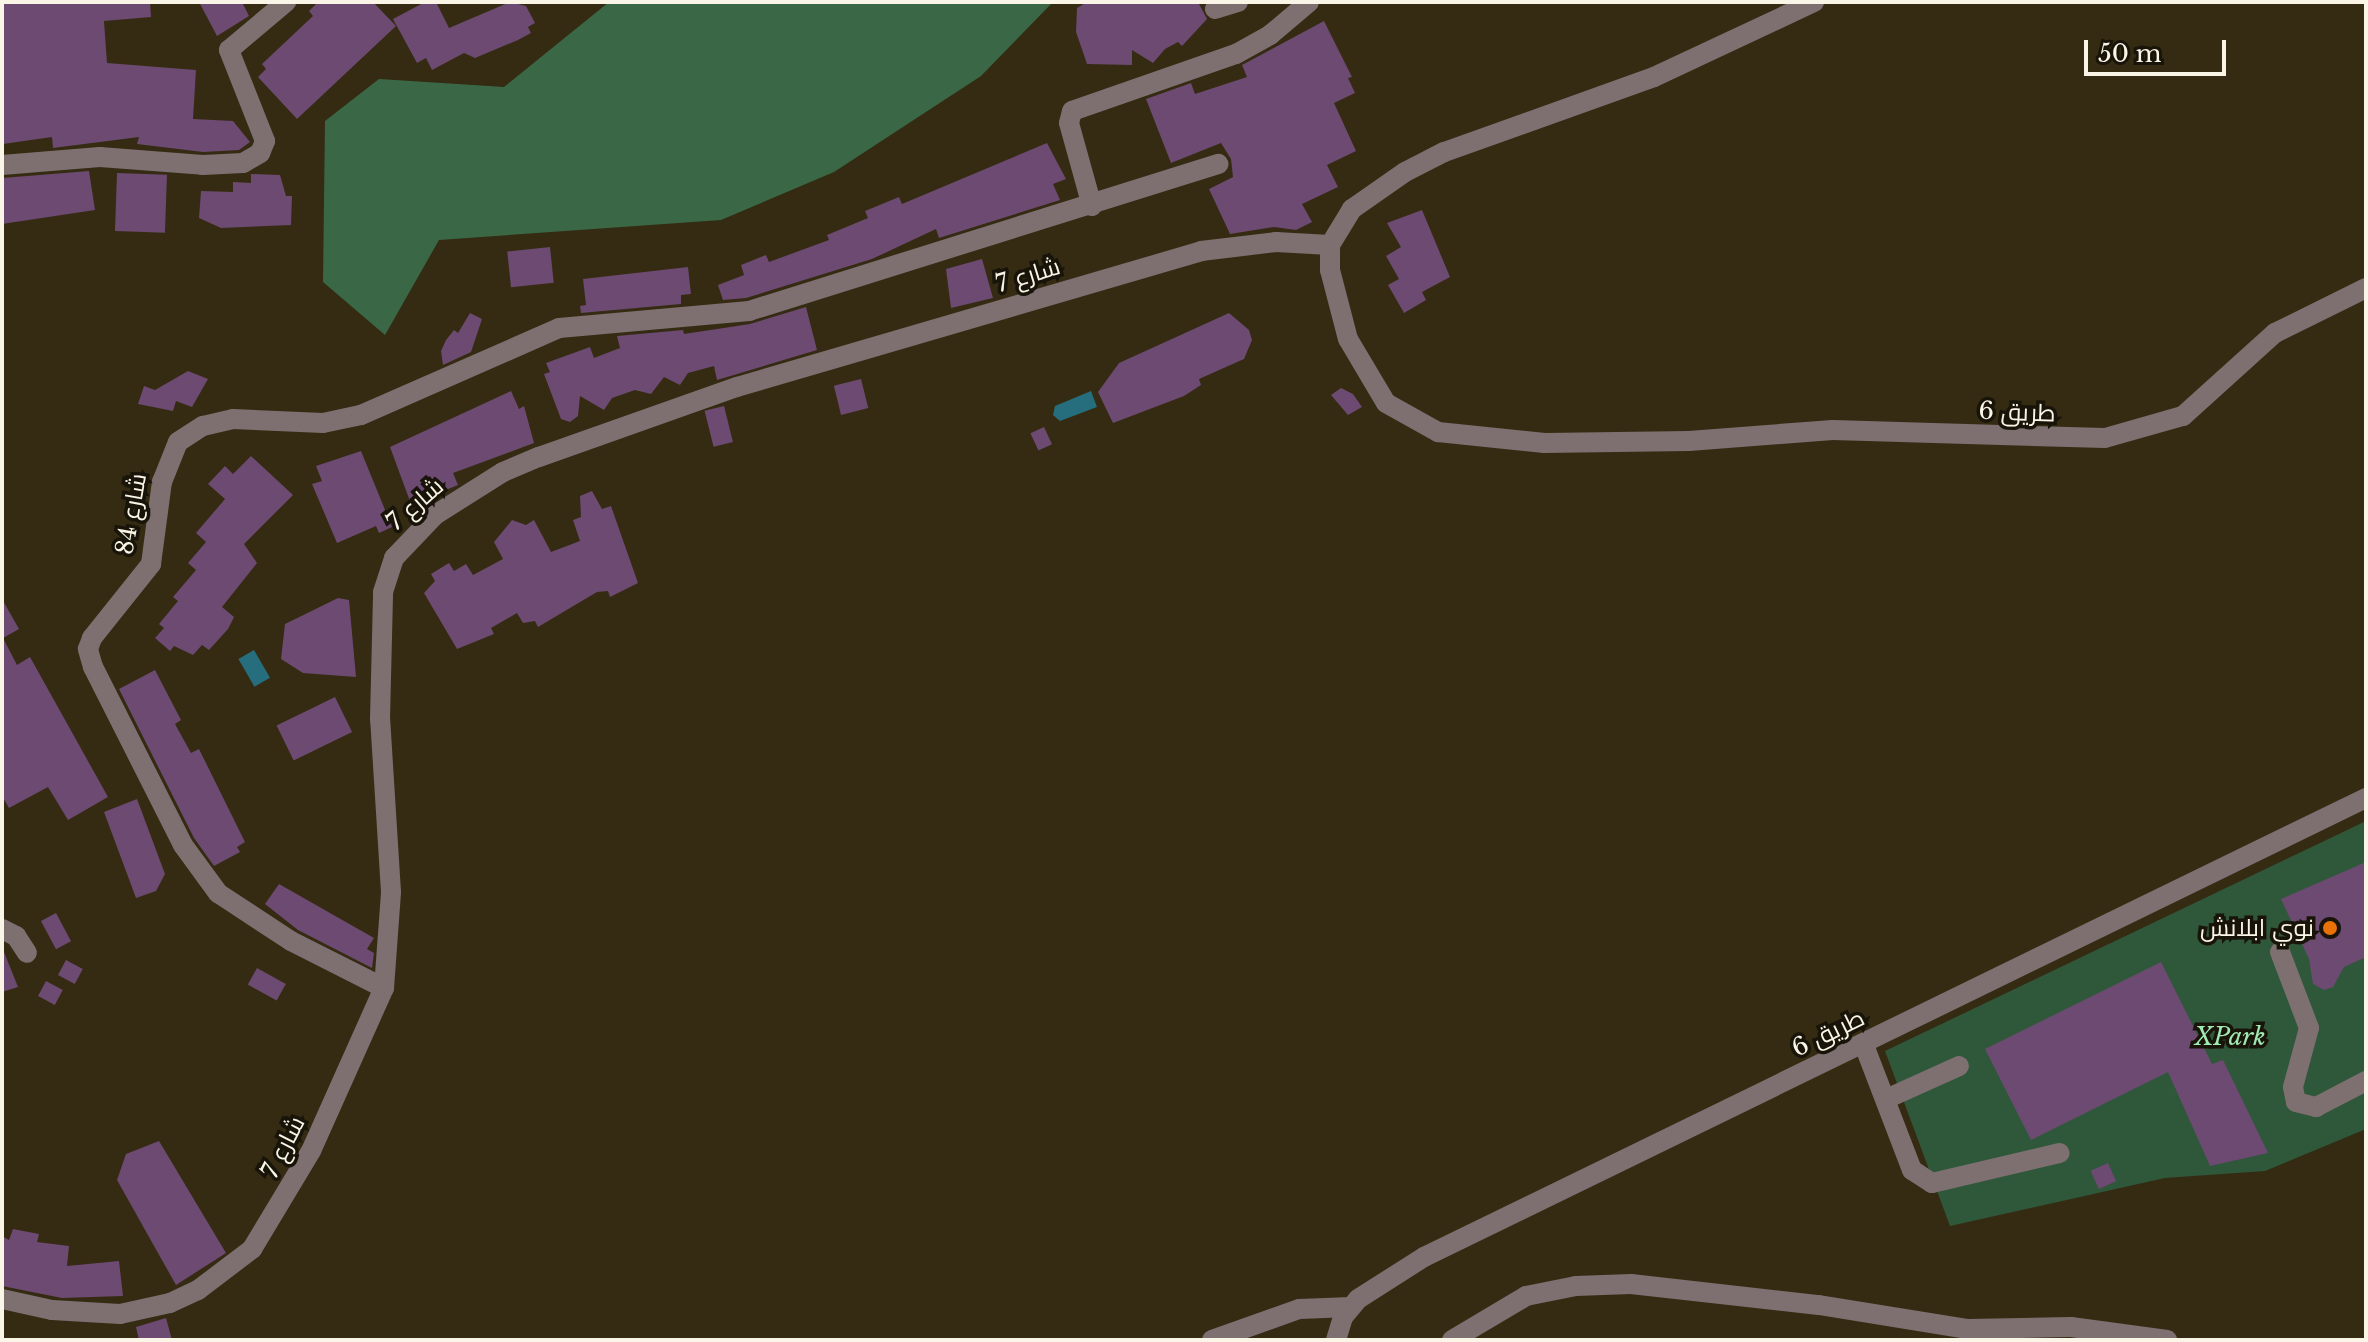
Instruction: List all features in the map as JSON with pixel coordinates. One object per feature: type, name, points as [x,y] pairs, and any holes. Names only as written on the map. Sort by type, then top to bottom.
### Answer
[{"type":"street","points":[[2,165],[100,157],[203,165],[243,163],[260,153],[265,141],[229,50],[286,2]]},
{"type":"street","points":[[1215,9],[1238,2]]},
{"type":"street","points":[[1092,206],[1069,123],[1072,111],[1236,54],[1270,35],[1309,2]]},
{"type":"street","points":[[1330,245],[1352,209],[1431,159],[1654,77],[1814,2]]},
{"type":"street","name":"شارع 84","points":[[384,988],[291,941],[218,893],[183,845],[93,667],[88,649],[92,638],[151,564],[162,482],[173,447],[193,430],[216,422],[323,423],[361,415],[559,328],[620,327],[691,315],[749,311],[823,291],[1219,164]]},
{"type":"street","name":"شارع 7","points":[[2,1299],[52,1310],[120,1314],[170,1303],[239,1262],[265,1232],[311,1151],[384,988],[391,892],[380,719],[383,592],[394,558],[435,515],[515,467],[737,387],[1190,253],[1276,242],[1330,245]]},
{"type":"street","name":"طريق 6","points":[[1330,245],[1337,303],[1360,366],[1400,413],[1454,435],[1605,444],[1833,430],[2105,438],[2183,416],[2275,333],[2366,288]]},
{"type":"street","name":"طريق 6","points":[[1351,1307],[1424,1257],[2366,798]]},
{"type":"street","points":[[2,929],[16,936],[27,953]]},
{"type":"street","points":[[2280,952],[2309,1028],[2293,1087],[2296,1102],[2316,1107],[2366,1081]]},
{"type":"street","points":[[1864,1045],[1912,1170],[1932,1183],[2060,1153]]},
{"type":"street","points":[[1886,1099],[1959,1066]]},
{"type":"street","points":[[1452,1340],[1536,1292],[1631,1284],[1819,1305],[1968,1329],[2071,1327],[2167,1340]]},
{"type":"street","points":[[1212,1340],[1299,1309],[1351,1307],[1336,1340]]},
{"type":"green space","points":[[609,2],[1053,2],[981,76],[834,172],[721,220],[439,240],[385,335],[323,282],[325,121],[379,79],[504,87]]},
{"type":"green space","name":"XPark","points":[[2366,821],[2366,1129],[2265,1171],[2165,1178],[1950,1226],[1885,1051]]},
{"type":"water","points":[[1091,391],[1097,407],[1060,421],[1053,415],[1055,406]]},
{"type":"water","points":[[254,650],[270,678],[254,687],[238,659]]},
{"type":"building","points":[[2,2],[150,2],[151,17],[104,21],[107,63],[196,70],[193,119],[233,121],[250,142],[239,150],[203,152],[137,144],[139,137],[53,148],[52,137],[3,144]]},
{"type":"building","points":[[199,2],[242,2],[249,16],[217,36]]},
{"type":"building","points":[[318,2],[373,2],[396,26],[297,119],[258,77],[266,69],[262,64],[313,16],[309,11]]},
{"type":"building","points":[[425,2],[436,2],[449,28],[510,2],[526,6],[535,23],[528,27],[531,33],[518,40],[475,58],[464,53],[432,70],[426,58],[417,63],[393,19]]},
{"type":"building","points":[[1087,2],[1198,2],[1207,19],[1182,46],[1178,42],[1165,49],[1153,63],[1132,50],[1132,65],[1087,64],[1076,32],[1077,8]]},
{"type":"building","points":[[1324,21],[1352,77],[1348,78],[1355,93],[1334,103],[1356,151],[1327,165],[1338,187],[1302,204],[1312,222],[1296,230],[1274,227],[1230,234],[1209,189],[1233,177],[1231,159],[1221,143],[1171,163],[1146,99],[1191,83],[1195,94],[1247,77],[1242,65]]},
{"type":"building","points":[[1047,143],[1066,179],[1053,184],[1060,200],[939,238],[936,229],[872,259],[746,298],[723,300],[718,285],[744,275],[741,265],[766,255],[769,262],[829,240],[827,235],[868,218],[865,211],[899,197],[902,204]]},
{"type":"building","points":[[89,171],[95,210],[2,224],[2,178]]},
{"type":"building","points":[[117,173],[167,175],[165,233],[115,231]]},
{"type":"building","points":[[251,174],[280,175],[286,196],[292,196],[291,225],[221,228],[199,218],[201,191],[233,192],[233,182],[251,183]]},
{"type":"building","points":[[1422,210],[1450,277],[1422,292],[1426,300],[1404,313],[1388,285],[1399,279],[1386,256],[1401,247],[1387,223]]},
{"type":"building","points":[[550,247],[554,283],[511,287],[507,251]]},
{"type":"building","points":[[982,259],[993,298],[951,308],[946,269]]},
{"type":"building","points":[[688,267],[691,294],[681,295],[681,304],[581,313],[580,306],[586,305],[583,279]]},
{"type":"building","points":[[806,307],[817,350],[717,380],[714,366],[688,373],[680,385],[664,377],[651,394],[635,390],[612,398],[604,410],[580,396],[578,416],[570,422],[561,419],[544,374],[550,372],[546,363],[590,347],[594,358],[620,348],[617,336],[683,330],[684,334],[750,324]]},
{"type":"building","points":[[470,313],[482,319],[471,352],[443,365],[441,351],[446,340],[454,330],[458,333]]},
{"type":"building","points":[[1229,313],[1249,330],[1252,340],[1244,359],[1199,379],[1201,385],[1184,396],[1113,423],[1098,392],[1119,363]]},
{"type":"building","points":[[188,371],[208,379],[192,407],[176,401],[173,411],[138,404],[144,386],[155,390]]},
{"type":"building","points":[[861,379],[868,408],[841,415],[834,386]]},
{"type":"building","points":[[1341,388],[1353,394],[1362,407],[1348,415],[1331,395]]},
{"type":"building","points":[[511,391],[519,409],[524,406],[534,443],[453,473],[458,485],[411,504],[390,447]]},
{"type":"building","points":[[724,406],[733,442],[714,447],[705,411]]},
{"type":"building","points":[[1044,427],[1052,444],[1038,451],[1030,433]]},
{"type":"building","points":[[361,451],[392,527],[379,533],[376,526],[337,543],[312,484],[322,481],[316,466]]},
{"type":"building","points":[[251,456],[293,495],[244,544],[257,563],[222,607],[234,617],[228,629],[209,650],[202,645],[193,655],[174,646],[170,651],[155,638],[164,628],[159,624],[178,601],[173,597],[196,570],[188,563],[206,542],[196,533],[225,499],[208,484],[225,466],[233,474]]},
{"type":"building","points":[[592,491],[602,509],[611,506],[638,583],[610,597],[608,591],[597,592],[538,627],[535,621],[523,623],[517,613],[491,628],[494,634],[457,649],[424,593],[435,581],[431,574],[449,563],[454,571],[466,564],[473,575],[503,559],[494,542],[512,520],[526,525],[534,520],[551,552],[580,541],[573,520],[581,517],[580,496]]},
{"type":"building","points":[[338,598],[349,600],[356,677],[303,673],[281,659],[285,624]]},
{"type":"building","points":[[2,599],[19,629],[3,638],[17,665],[30,657],[108,797],[68,820],[48,787],[9,808],[2,796]]},
{"type":"building","points":[[155,670],[181,720],[175,724],[191,753],[199,749],[245,842],[237,847],[240,852],[214,866],[194,838],[119,689]]},
{"type":"building","points":[[335,697],[352,732],[294,761],[277,725]]},
{"type":"building","points":[[137,799],[165,874],[156,891],[136,898],[104,812]]},
{"type":"building","name":"نوي ابلانش","points":[[2366,862],[2366,957],[2344,967],[2333,987],[2324,990],[2313,984],[2309,959],[2281,899]]},
{"type":"building","points":[[279,884],[374,938],[367,949],[374,953],[372,968],[298,930],[265,904]]},
{"type":"building","points":[[56,913],[71,941],[56,949],[41,921]]},
{"type":"building","points":[[2,947],[18,987],[2,992]]},
{"type":"building","points":[[66,960],[83,969],[75,984],[58,975]]},
{"type":"building","points":[[2161,962],[2212,1064],[2223,1060],[2268,1153],[2210,1166],[2168,1072],[2031,1140],[1985,1049]]},
{"type":"building","points":[[257,968],[286,984],[277,1001],[248,985]]},
{"type":"building","points":[[46,981],[63,990],[55,1005],[38,996]]},
{"type":"building","points":[[159,1141],[226,1253],[176,1285],[117,1180],[126,1154]]},
{"type":"building","points":[[2108,1163],[2116,1181],[2099,1189],[2091,1171]]},
{"type":"building","points":[[13,1229],[39,1234],[37,1242],[69,1246],[67,1266],[119,1261],[123,1296],[62,1298],[2,1286],[2,1236],[9,1240]]},
{"type":"building","points":[[166,1318],[172,1340],[139,1340],[136,1327]]},
{"type":"place","name":"نوي ابلانش","points":[[2330,928]]}]
